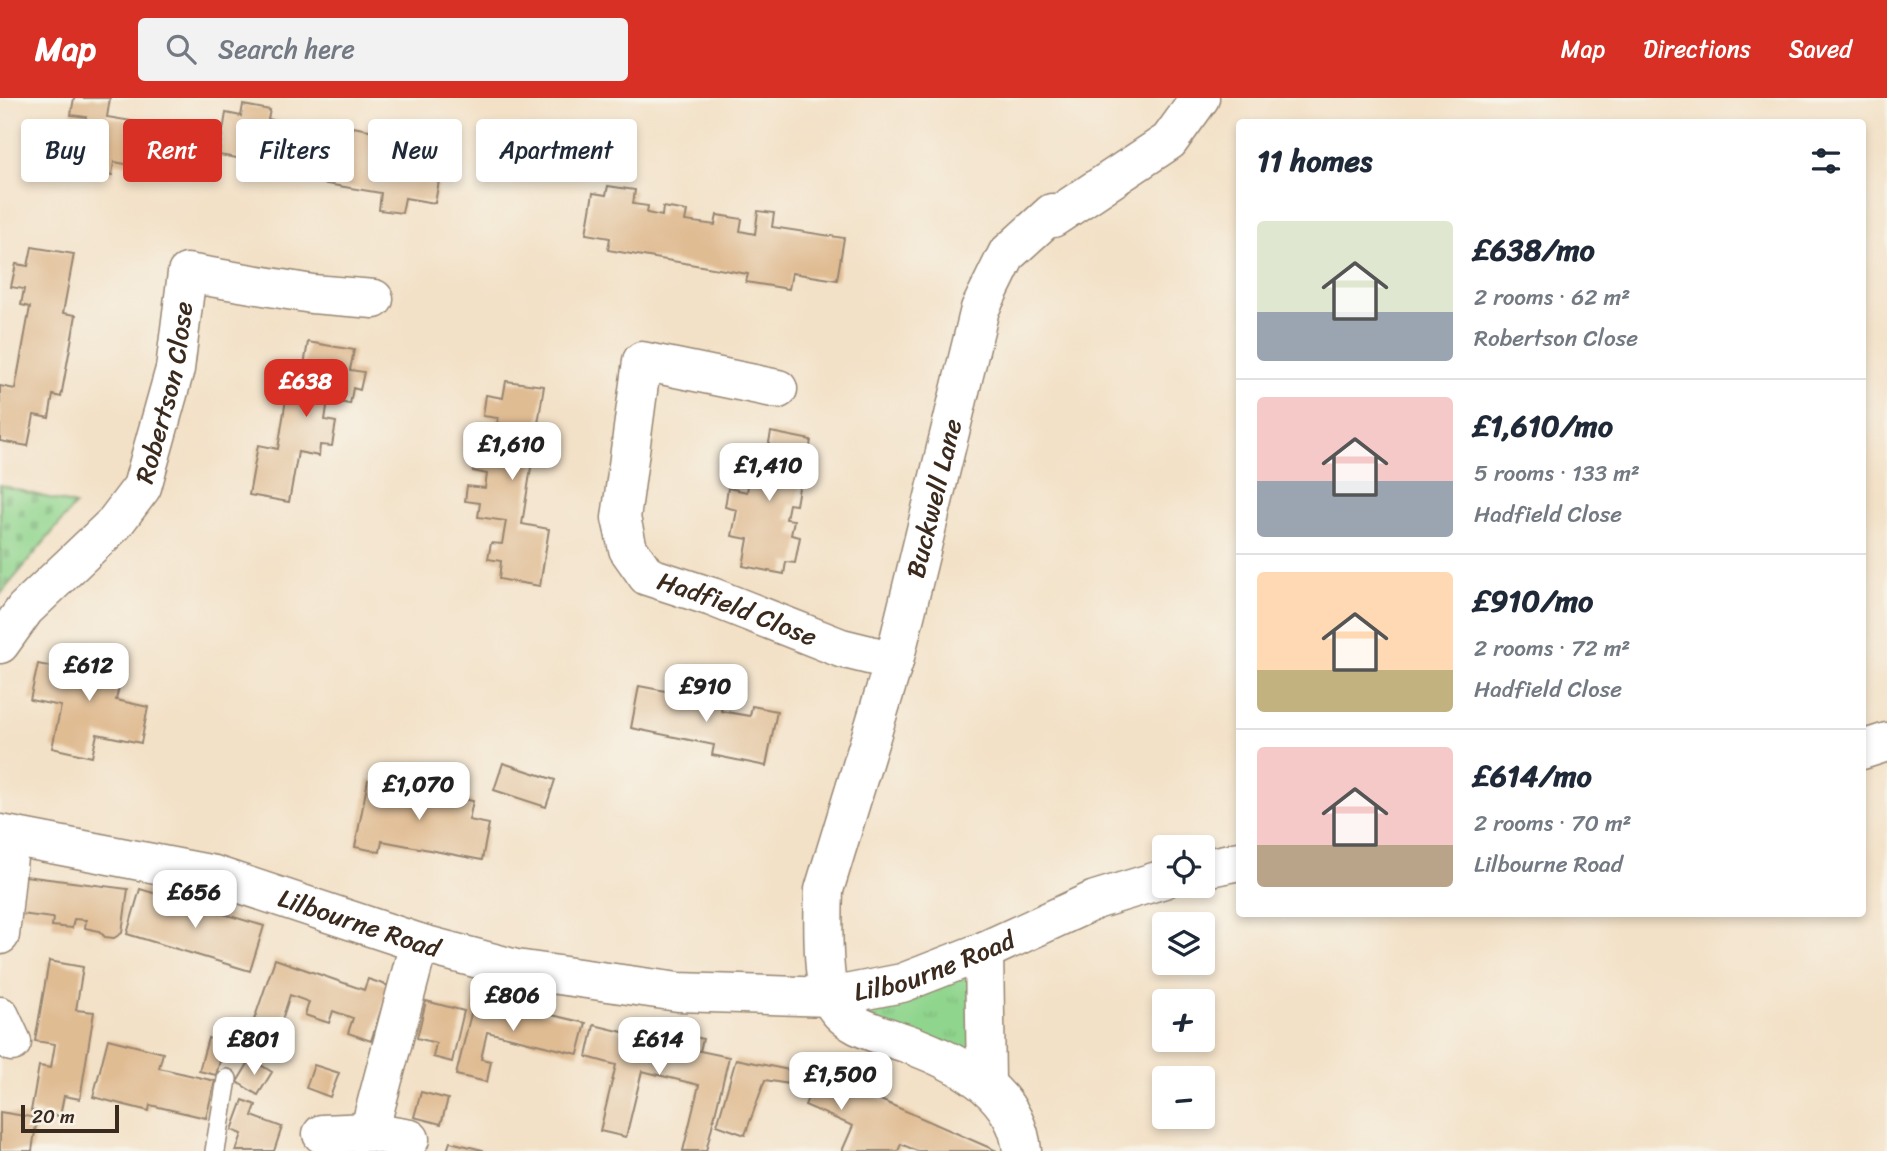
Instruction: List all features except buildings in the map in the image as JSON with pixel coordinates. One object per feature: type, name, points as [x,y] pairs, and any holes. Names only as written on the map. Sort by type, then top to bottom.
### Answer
[{"type":"street","name":"Buckwell Lane","points":[[830,997],[823,927],[824,890],[894,661],[980,309],[1007,254],[1052,214],[1053,218],[1168,141],[1200,98]]},
{"type":"street","name":"Robertson Close","points":[[0,644],[25,608],[114,524],[142,487],[175,369],[187,273],[312,294],[374,299]]},
{"type":"street","name":"Hadfield Close","points":[[778,389],[642,361],[621,518],[628,549],[648,576],[712,597],[841,648],[894,661]]},
{"type":"street","points":[[1866,749],[1887,742]]},
{"type":"street","name":"Lilbourne Road","points":[[5,835],[214,875],[419,943],[516,969],[678,992],[830,997],[902,984],[984,951],[1095,900],[1152,883]]},
{"type":"street","points":[[0,935],[5,835]]},
{"type":"street","points":[[1215,866],[1236,862]]},
{"type":"street","points":[[369,1132],[419,943]]},
{"type":"street","points":[[984,951],[986,1082]]},
{"type":"street","points":[[830,997],[853,1024],[921,1048],[986,1082],[1011,1112],[1020,1132],[1022,1151]]},
{"type":"street","points":[[323,1134],[369,1132],[410,1139]]},
{"type":"lane","points":[[215,1151],[227,1079]]},
{"type":"green space","points":[[0,485],[75,505],[0,595]]},
{"type":"green space","points":[[984,951],[986,1082],[830,997]]}]
